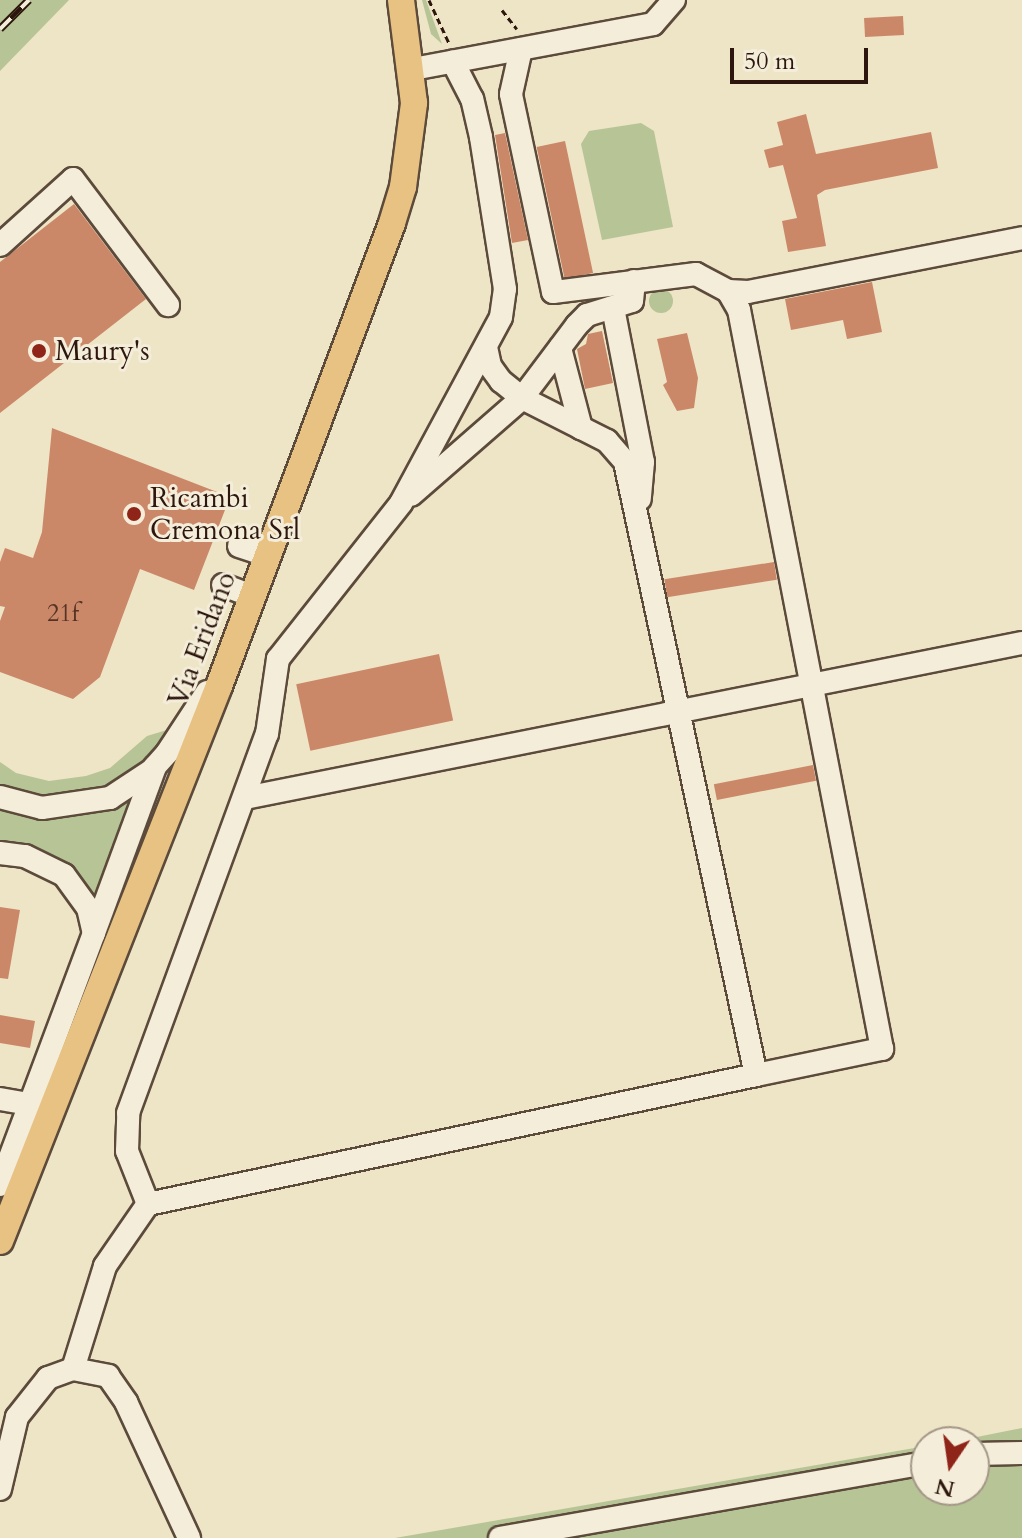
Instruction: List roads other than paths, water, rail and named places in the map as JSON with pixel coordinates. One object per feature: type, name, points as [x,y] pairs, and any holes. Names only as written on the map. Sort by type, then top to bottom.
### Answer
[{"type":"main road","name":"Via Eridano","points":[[0,1241],[314,439],[403,187],[414,103],[413,69],[401,0]]},
{"type":"street","points":[[413,69],[653,24],[674,0]]},
{"type":"street","points":[[521,49],[511,94],[549,287],[560,294],[696,274],[728,291],[748,292],[1022,238]]},
{"type":"street","points":[[148,1204],[127,1151],[128,1113],[267,734],[278,659],[401,503],[501,317],[505,289],[481,137],[472,99],[453,62]]},
{"type":"street","points":[[0,245],[73,179],[168,305]]},
{"type":"street","points":[[401,503],[522,398],[587,315],[632,301],[634,281]]},
{"type":"street","points":[[73,1369],[105,1266],[148,1204],[882,1049],[815,684],[739,310],[728,291]]},
{"type":"street","points":[[613,308],[643,462],[637,532]]},
{"type":"street","points":[[486,347],[490,366],[522,398],[607,441],[625,462],[637,532],[756,1075]]},
{"type":"street","points":[[560,348],[581,428]]},
{"type":"street","points":[[281,481],[302,447],[314,439]]},
{"type":"street","points":[[245,798],[1022,643]]},
{"type":"street","points":[[0,797],[42,808],[90,803],[127,788],[156,766],[183,733],[234,645]]},
{"type":"street","points":[[0,1185],[156,766]]},
{"type":"street","points":[[0,853],[25,856],[64,875],[88,908],[94,933]]},
{"type":"street","points":[[0,1099],[29,1104]]},
{"type":"street","points":[[0,1489],[17,1417],[48,1378],[73,1369],[108,1376],[126,1402],[189,1538]]},
{"type":"street","points":[[990,1454],[1022,1453]]},
{"type":"street","points":[[500,1538],[910,1466]]},
{"type":"railway","points":[[0,29],[29,0]]},
{"type":"place","name":"Maury's","points":[[39,351]]},
{"type":"place","name":"Ricambi Cremona Srl","points":[[134,514]]}]
